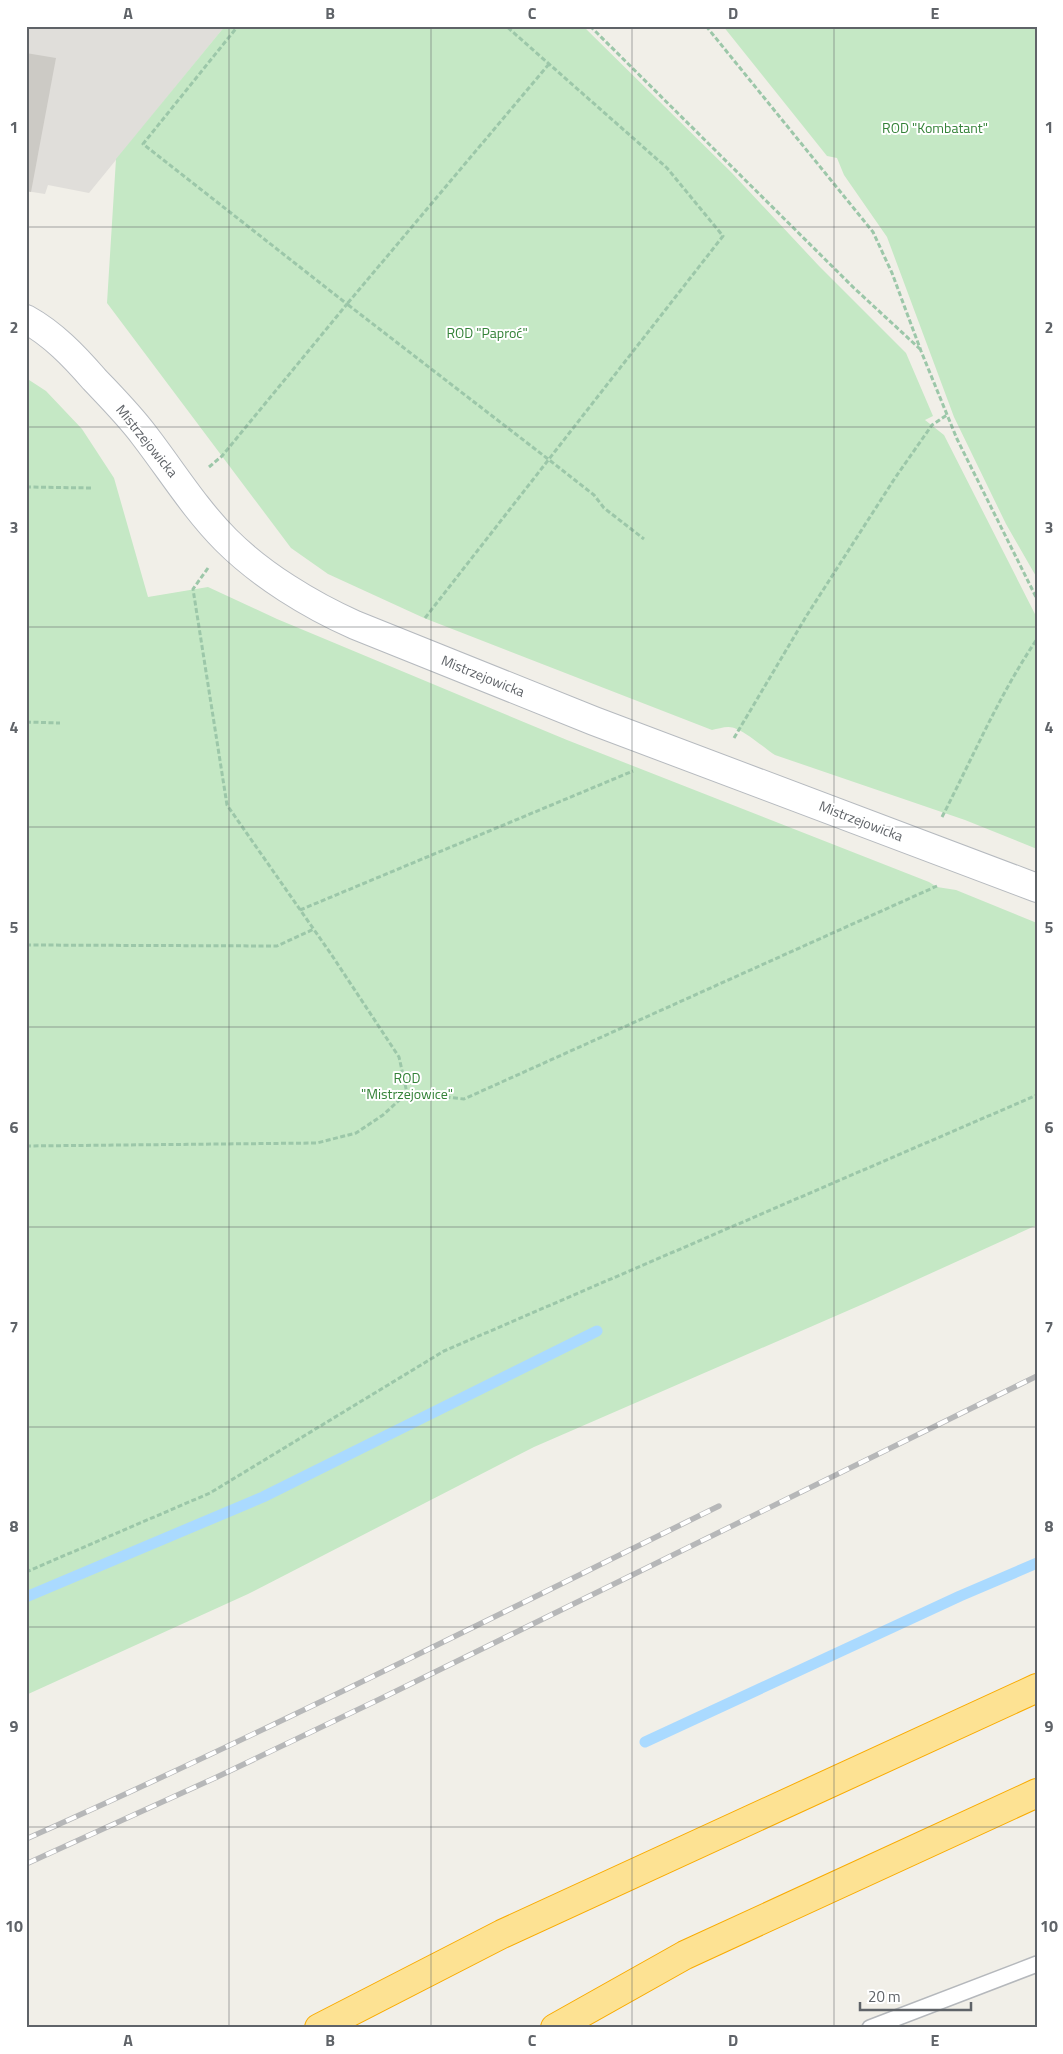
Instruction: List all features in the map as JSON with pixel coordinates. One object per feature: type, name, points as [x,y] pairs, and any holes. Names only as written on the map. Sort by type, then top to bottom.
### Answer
[{"type":"highway","points":[[320,2028],[502,1934],[1037,1688]]},
{"type":"highway","points":[[556,2028],[685,1955],[1037,1793]]},
{"type":"street","name":"Mistrzejowicka","points":[[26,319],[38,325],[62,345],[97,382],[143,433],[227,541],[282,585],[338,617],[524,693],[1037,888]]},
{"type":"lane","points":[[870,2028],[1037,1964]]},
{"type":"path","points":[[238,26],[143,144],[594,495],[604,508],[644,539]]},
{"type":"path","points":[[424,618],[723,236],[667,168],[506,26]]},
{"type":"path","points":[[590,26],[854,288],[921,351]]},
{"type":"path","points":[[706,26],[873,232],[892,273],[957,440],[1037,599]]},
{"type":"path","points":[[204,471],[222,456],[549,64]]},
{"type":"path","points":[[737,730],[806,615],[895,478],[932,425],[947,415]]},
{"type":"path","points":[[26,487],[93,488]]},
{"type":"path","points":[[227,541],[194,589],[228,805],[314,929],[399,1057],[407,1093]]},
{"type":"path","points":[[943,814],[993,713],[1018,667],[1037,639]]},
{"type":"path","points":[[26,722],[60,723]]},
{"type":"path","points":[[300,910],[640,768],[654,743]]},
{"type":"path","points":[[26,1146],[317,1144],[356,1132],[383,1115],[407,1093],[464,1099],[937,886],[949,854]]},
{"type":"path","points":[[26,945],[277,946],[314,929]]},
{"type":"path","points":[[26,1572],[210,1493],[444,1351],[1037,1094]]},
{"type":"shaded area","points":[[26,26],[225,26],[89,193],[48,185],[45,194],[26,191]]},
{"type":"green space","name":"ROD \"Paproć\"","points":[[225,26],[583,26],[732,173],[819,266],[906,353],[933,416],[925,420],[944,435],[1037,618],[1037,849],[965,820],[775,755],[739,730],[726,727],[712,730],[424,618],[328,574],[291,548],[107,303],[116,159]]},
{"type":"green space","name":"ROD \"Kombatant\"","points":[[723,26],[1037,26],[1037,578],[1006,524],[954,417],[887,237],[844,175],[837,158],[827,156]]},
{"type":"green space","name":"ROD \"Mistrzejowice\"","points":[[26,378],[46,391],[82,429],[114,478],[148,597],[208,587],[277,619],[567,740],[929,882],[937,887],[956,890],[1037,923],[1037,1225],[870,1301],[534,1447],[248,1594],[26,1695]]},
{"type":"building","points":[[26,53],[56,58],[31,192],[26,191]]},
{"type":"waterway","points":[[26,1597],[263,1497],[597,1331]]},
{"type":"waterway","points":[[645,1742],[960,1596],[1037,1563]]},
{"type":"railway","points":[[26,1864],[217,1777],[380,1699],[1037,1376]]},
{"type":"railway","points":[[26,1839],[287,1718],[719,1506]]}]
